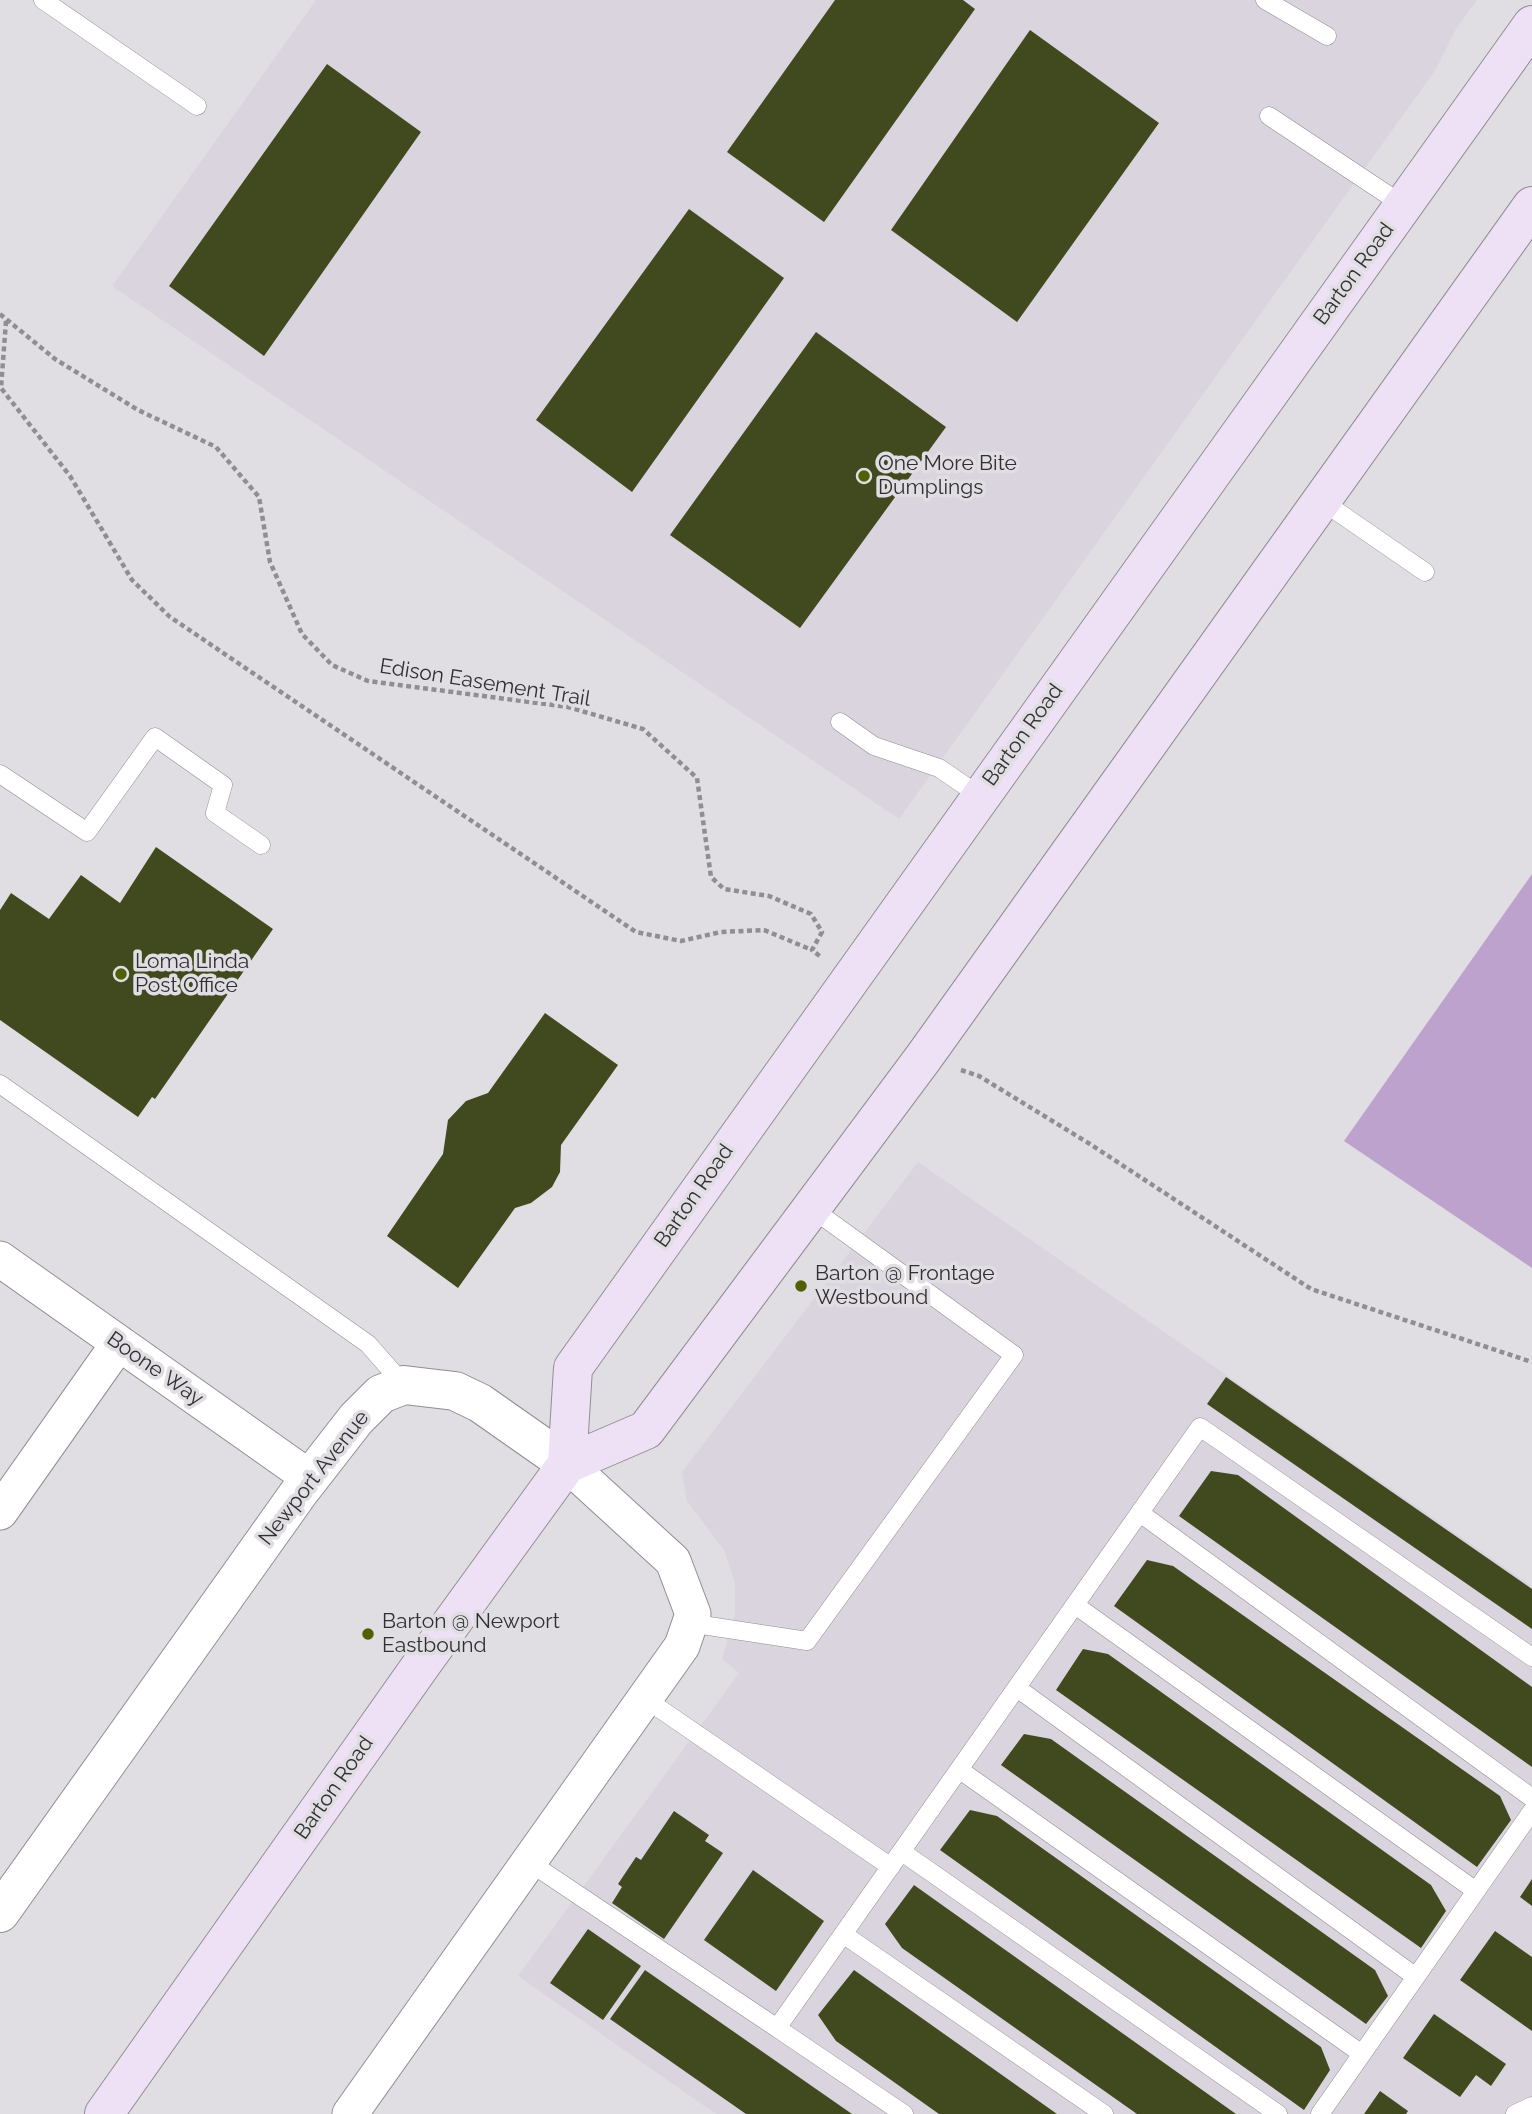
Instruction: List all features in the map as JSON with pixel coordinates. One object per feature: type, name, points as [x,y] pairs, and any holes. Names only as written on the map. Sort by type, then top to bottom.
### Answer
[{"type":"main road","name":"Barton Road","points":[[104,2114],[416,1672],[567,1464],[573,1367],[1532,25]]},
{"type":"main road","points":[[567,1464],[646,1430],[924,1057],[1532,206]]},
{"type":"street","name":"Boone Way","points":[[0,1259],[310,1478]]},
{"type":"street","points":[[0,1512],[119,1343]]},
{"type":"street","points":[[350,2114],[682,1646],[693,1614],[673,1561],[567,1464],[480,1403],[455,1391],[404,1385]]},
{"type":"street","name":"Newport Avenue","points":[[0,1913],[310,1478],[356,1419],[381,1394],[404,1385]]},
{"type":"lane","points":[[43,0],[197,106]]},
{"type":"lane","points":[[1270,2],[1326,36]]},
{"type":"lane","points":[[1269,116],[1403,205]]},
{"type":"lane","points":[[1322,501],[1425,572]]},
{"type":"lane","points":[[841,722],[874,746],[939,768],[980,796]]},
{"type":"lane","points":[[0,774],[87,832],[155,737],[223,785],[215,813],[261,845]]},
{"type":"lane","points":[[0,1084],[368,1344],[404,1385]]},
{"type":"lane","points":[[689,1623],[807,1641],[1014,1355],[811,1208]]},
{"type":"lane","points":[[777,2028],[1200,1427],[1532,1657]]},
{"type":"lane","points":[[1140,1513],[1532,1798]]},
{"type":"lane","points":[[1075,1605],[1476,1891]]},
{"type":"lane","points":[[1017,1688],[1416,1977]]},
{"type":"lane","points":[[644,1698],[897,1859],[1278,2114]]},
{"type":"lane","points":[[960,1770],[1362,2053]]},
{"type":"lane","points":[[1320,2114],[1532,1811]]},
{"type":"lane","points":[[529,1862],[904,2114]]},
{"type":"lane","points":[[843,1934],[1104,2114]]},
{"type":"lane","points":[[1515,2114],[1532,2106]]},
{"type":"path","name":"Edison Easement Trail","points":[[0,314],[55,359],[78,374],[138,410],[216,447],[260,497],[270,562],[302,634],[332,665],[368,681],[568,707],[643,729],[697,778],[711,877],[724,889],[769,896],[811,914],[822,932],[812,950]]},
{"type":"path","points":[[6,320],[1,388],[70,476],[132,580],[170,617],[636,932],[681,941],[721,932],[764,930],[812,950],[849,978]]},
{"type":"path","points":[[924,1057],[979,1076],[1090,1144],[1311,1289],[1532,1362]]},
{"type":"shaded area","points":[[316,0],[1477,0],[1456,29],[1436,69],[899,819],[112,286]]},
{"type":"shaded area","points":[[1532,874],[1532,1268],[1344,1141]]},
{"type":"shaded area","points":[[918,1162],[1532,1586],[1532,2114],[716,2114],[518,1976],[739,1673],[722,1659],[735,1614],[735,1583],[724,1550],[687,1501],[682,1472]]},
{"type":"building","points":[[835,0],[963,0],[975,9],[824,222],[727,152]]},
{"type":"building","points":[[1030,30],[1159,123],[1017,322],[891,230]]},
{"type":"building","points":[[327,64],[421,132],[264,356],[169,286]]},
{"type":"building","points":[[689,209],[784,278],[632,492],[536,420]]},
{"type":"building","points":[[816,332],[946,427],[800,628],[670,535]]},
{"type":"building","name":"Loma Linda Post Office","points":[[156,847],[273,929],[155,1099],[152,1097],[138,1117],[0,1020],[0,910],[11,893],[49,919],[81,875],[120,903]]},
{"type":"building","points":[[545,1013],[618,1065],[561,1145],[560,1172],[552,1187],[531,1203],[515,1208],[458,1288],[387,1236],[443,1154],[448,1120],[466,1101],[488,1093]]},
{"type":"building","points":[[1226,1377],[1532,1589],[1532,1629],[1207,1404]]},
{"type":"building","points":[[1211,1471],[1238,1475],[1532,1687],[1532,1767],[1179,1516]]},
{"type":"building","points":[[1147,1560],[1173,1566],[1500,1796],[1511,1820],[1477,1867],[1114,1606]]},
{"type":"building","points":[[1083,1649],[1108,1654],[1431,1885],[1446,1911],[1421,1948],[1056,1690]]},
{"type":"building","points":[[1024,1734],[1051,1739],[1375,1970],[1388,1996],[1366,2024],[1001,1765]]},
{"type":"building","points":[[970,1810],[997,1816],[1321,2047],[1330,2070],[1304,2110],[940,1850]]},
{"type":"building","points":[[674,1811],[709,1835],[705,1841],[723,1853],[664,1939],[612,1903],[622,1887],[618,1884],[636,1857],[641,1860]]},
{"type":"building","points":[[753,1870],[824,1921],[776,1991],[704,1940]]},
{"type":"building","points":[[1532,1879],[1532,1906],[1520,1897]]},
{"type":"building","points":[[914,1885],[1236,2114],[1137,2114],[902,1948],[885,1924]]},
{"type":"building","points":[[588,1929],[641,1966],[603,2020],[550,1983]]},
{"type":"building","points":[[1495,1931],[1532,1957],[1532,2031],[1460,1980]]},
{"type":"building","points":[[645,1970],[852,2114],[746,2114],[610,2019]]},
{"type":"building","points":[[854,1970],[1057,2114],[939,2114],[836,2041],[818,2015]]},
{"type":"building","points":[[1434,2014],[1506,2064],[1491,2086],[1476,2075],[1460,2097],[1403,2058]]},
{"type":"building","points":[[1380,2091],[1408,2111],[1406,2114],[1364,2114]]},
{"type":"place","name":"One More Bite Dumplings","points":[[864,476]]},
{"type":"place","name":"Loma Linda Post Office","points":[[121,974]]},
{"type":"place","name":"Barton @ Frontage Westbound","points":[[801,1286]]},
{"type":"place","name":"Barton @ Newport Eastbound","points":[[368,1634]]}]
